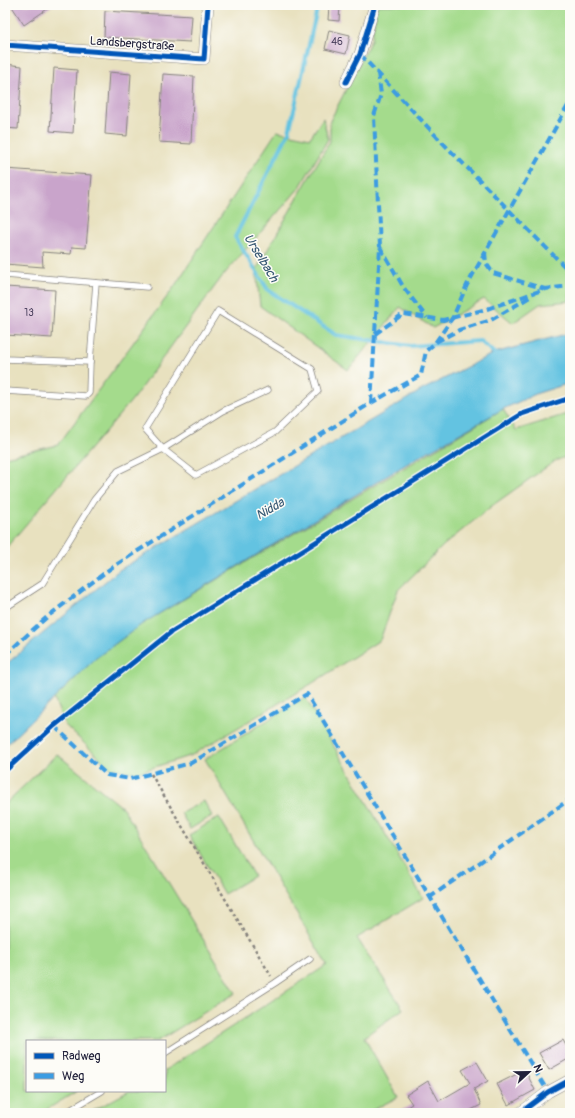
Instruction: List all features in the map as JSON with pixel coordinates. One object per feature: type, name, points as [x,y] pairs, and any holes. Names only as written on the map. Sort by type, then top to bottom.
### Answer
[{"type":"street","name":"Landsbergstraße","points":[[5,45],[204,59],[208,5]]},
{"type":"street","points":[[346,82],[360,54],[375,5]]},
{"type":"street","points":[[520,1113],[548,1092],[570,1080]]},
{"type":"lane","points":[[5,275],[148,287]]},
{"type":"lane","points":[[5,391],[86,396],[89,393],[96,283]]},
{"type":"lane","points":[[218,311],[312,369],[318,391],[275,432],[202,472],[196,475],[163,449],[145,428],[218,311]]},
{"type":"lane","points":[[5,358],[90,362]]},
{"type":"lane","points":[[5,608],[42,584],[94,500],[118,471],[163,449],[223,411],[268,390]]},
{"type":"lane","points":[[166,1052],[310,959]]},
{"type":"lane","points":[[65,1113],[100,1092]]},
{"type":"path","points":[[151,774],[275,983]]},
{"type":"green space","points":[[377,5],[570,5],[570,301],[540,304],[513,323],[484,299],[433,328],[400,307],[348,370],[260,306],[256,270],[330,141],[330,121],[371,40]]},
{"type":"green space","points":[[323,118],[328,139],[300,187],[221,278],[132,400],[5,549],[5,457],[58,445],[172,290],[277,131],[310,138]]},
{"type":"green space","points":[[503,409],[516,430],[570,413],[570,455],[555,461],[493,505],[444,545],[398,590],[380,640],[311,684],[192,755],[136,773],[110,768],[65,725],[54,699],[96,658],[142,624]]},
{"type":"green space","points":[[305,697],[423,898],[357,938],[403,1009],[364,1037],[398,1097],[367,1113],[89,1113],[127,1092],[166,1092],[166,1069],[327,965],[205,759]]},
{"type":"green space","points":[[57,754],[123,808],[236,993],[160,1040],[26,1040],[26,1092],[75,1092],[41,1113],[5,1113],[5,804]]},
{"type":"green space","points":[[204,801],[212,816],[190,829],[181,813]]},
{"type":"green space","points":[[219,817],[254,876],[224,894],[189,835]]},
{"type":"water","name":"Nidda","points":[[570,333],[570,383],[538,393],[503,409],[415,459],[142,624],[96,658],[5,746],[5,665],[119,570],[422,390],[494,353]]},
{"type":"building","points":[[11,5],[53,5],[24,25]]},
{"type":"building","points":[[329,5],[340,5],[339,21],[328,20]]},
{"type":"building","points":[[105,11],[192,16],[190,42],[104,37]]},
{"type":"building","points":[[329,30],[350,35],[346,54],[325,49]]},
{"type":"building","points":[[5,64],[22,66],[18,129],[5,128]]},
{"type":"building","points":[[54,68],[77,70],[73,133],[50,131]]},
{"type":"building","points":[[109,72],[131,74],[127,136],[105,134]]},
{"type":"building","points":[[163,74],[194,76],[191,144],[159,142]]},
{"type":"building","points":[[5,169],[92,175],[86,248],[72,247],[71,254],[42,252],[43,267],[5,264]]},
{"type":"building","points":[[5,287],[55,290],[52,338],[5,335]]},
{"type":"building","points":[[563,1040],[570,1053],[570,1058],[549,1070],[539,1053]]},
{"type":"building","points":[[477,1062],[488,1081],[474,1089],[481,1105],[465,1113],[397,1113],[412,1104],[406,1095],[428,1081],[439,1101],[470,1083],[462,1070]]},
{"type":"building","points":[[525,1070],[535,1090],[508,1105],[497,1084]]},
{"type":"waterway","name":"Urselbach","points":[[318,5],[289,132],[235,237],[268,290],[336,335],[410,346],[480,341],[494,353],[497,358]]},
{"type":"marked path","points":[[360,54],[437,137],[570,272]]},
{"type":"marked path","points":[[371,403],[380,247],[374,116],[381,94],[378,73]]},
{"type":"marked path","points":[[5,655],[47,617],[111,568],[371,403],[421,375],[426,351],[435,343],[453,317],[467,285],[570,102]]},
{"type":"marked path","points":[[380,247],[404,288],[427,318]]},
{"type":"marked path","points":[[485,252],[486,263],[493,273],[545,289]]},
{"type":"marked path","points":[[375,334],[403,314],[443,320],[487,309],[545,289],[570,286]]},
{"type":"marked path","points":[[436,342],[459,330],[491,320],[530,297]]},
{"type":"marked path","points":[[54,726],[107,775],[130,779],[191,763],[307,694],[548,1092]]},
{"type":"marked path","points":[[429,898],[570,799]]},
{"type":"cycle path","points":[[5,45],[204,59],[208,5]]},
{"type":"cycle path","points":[[346,82],[360,54],[375,5]]},
{"type":"cycle path","points":[[5,771],[54,726],[171,632],[522,414],[570,398]]},
{"type":"cycle path","points":[[520,1113],[548,1092],[570,1080]]}]
